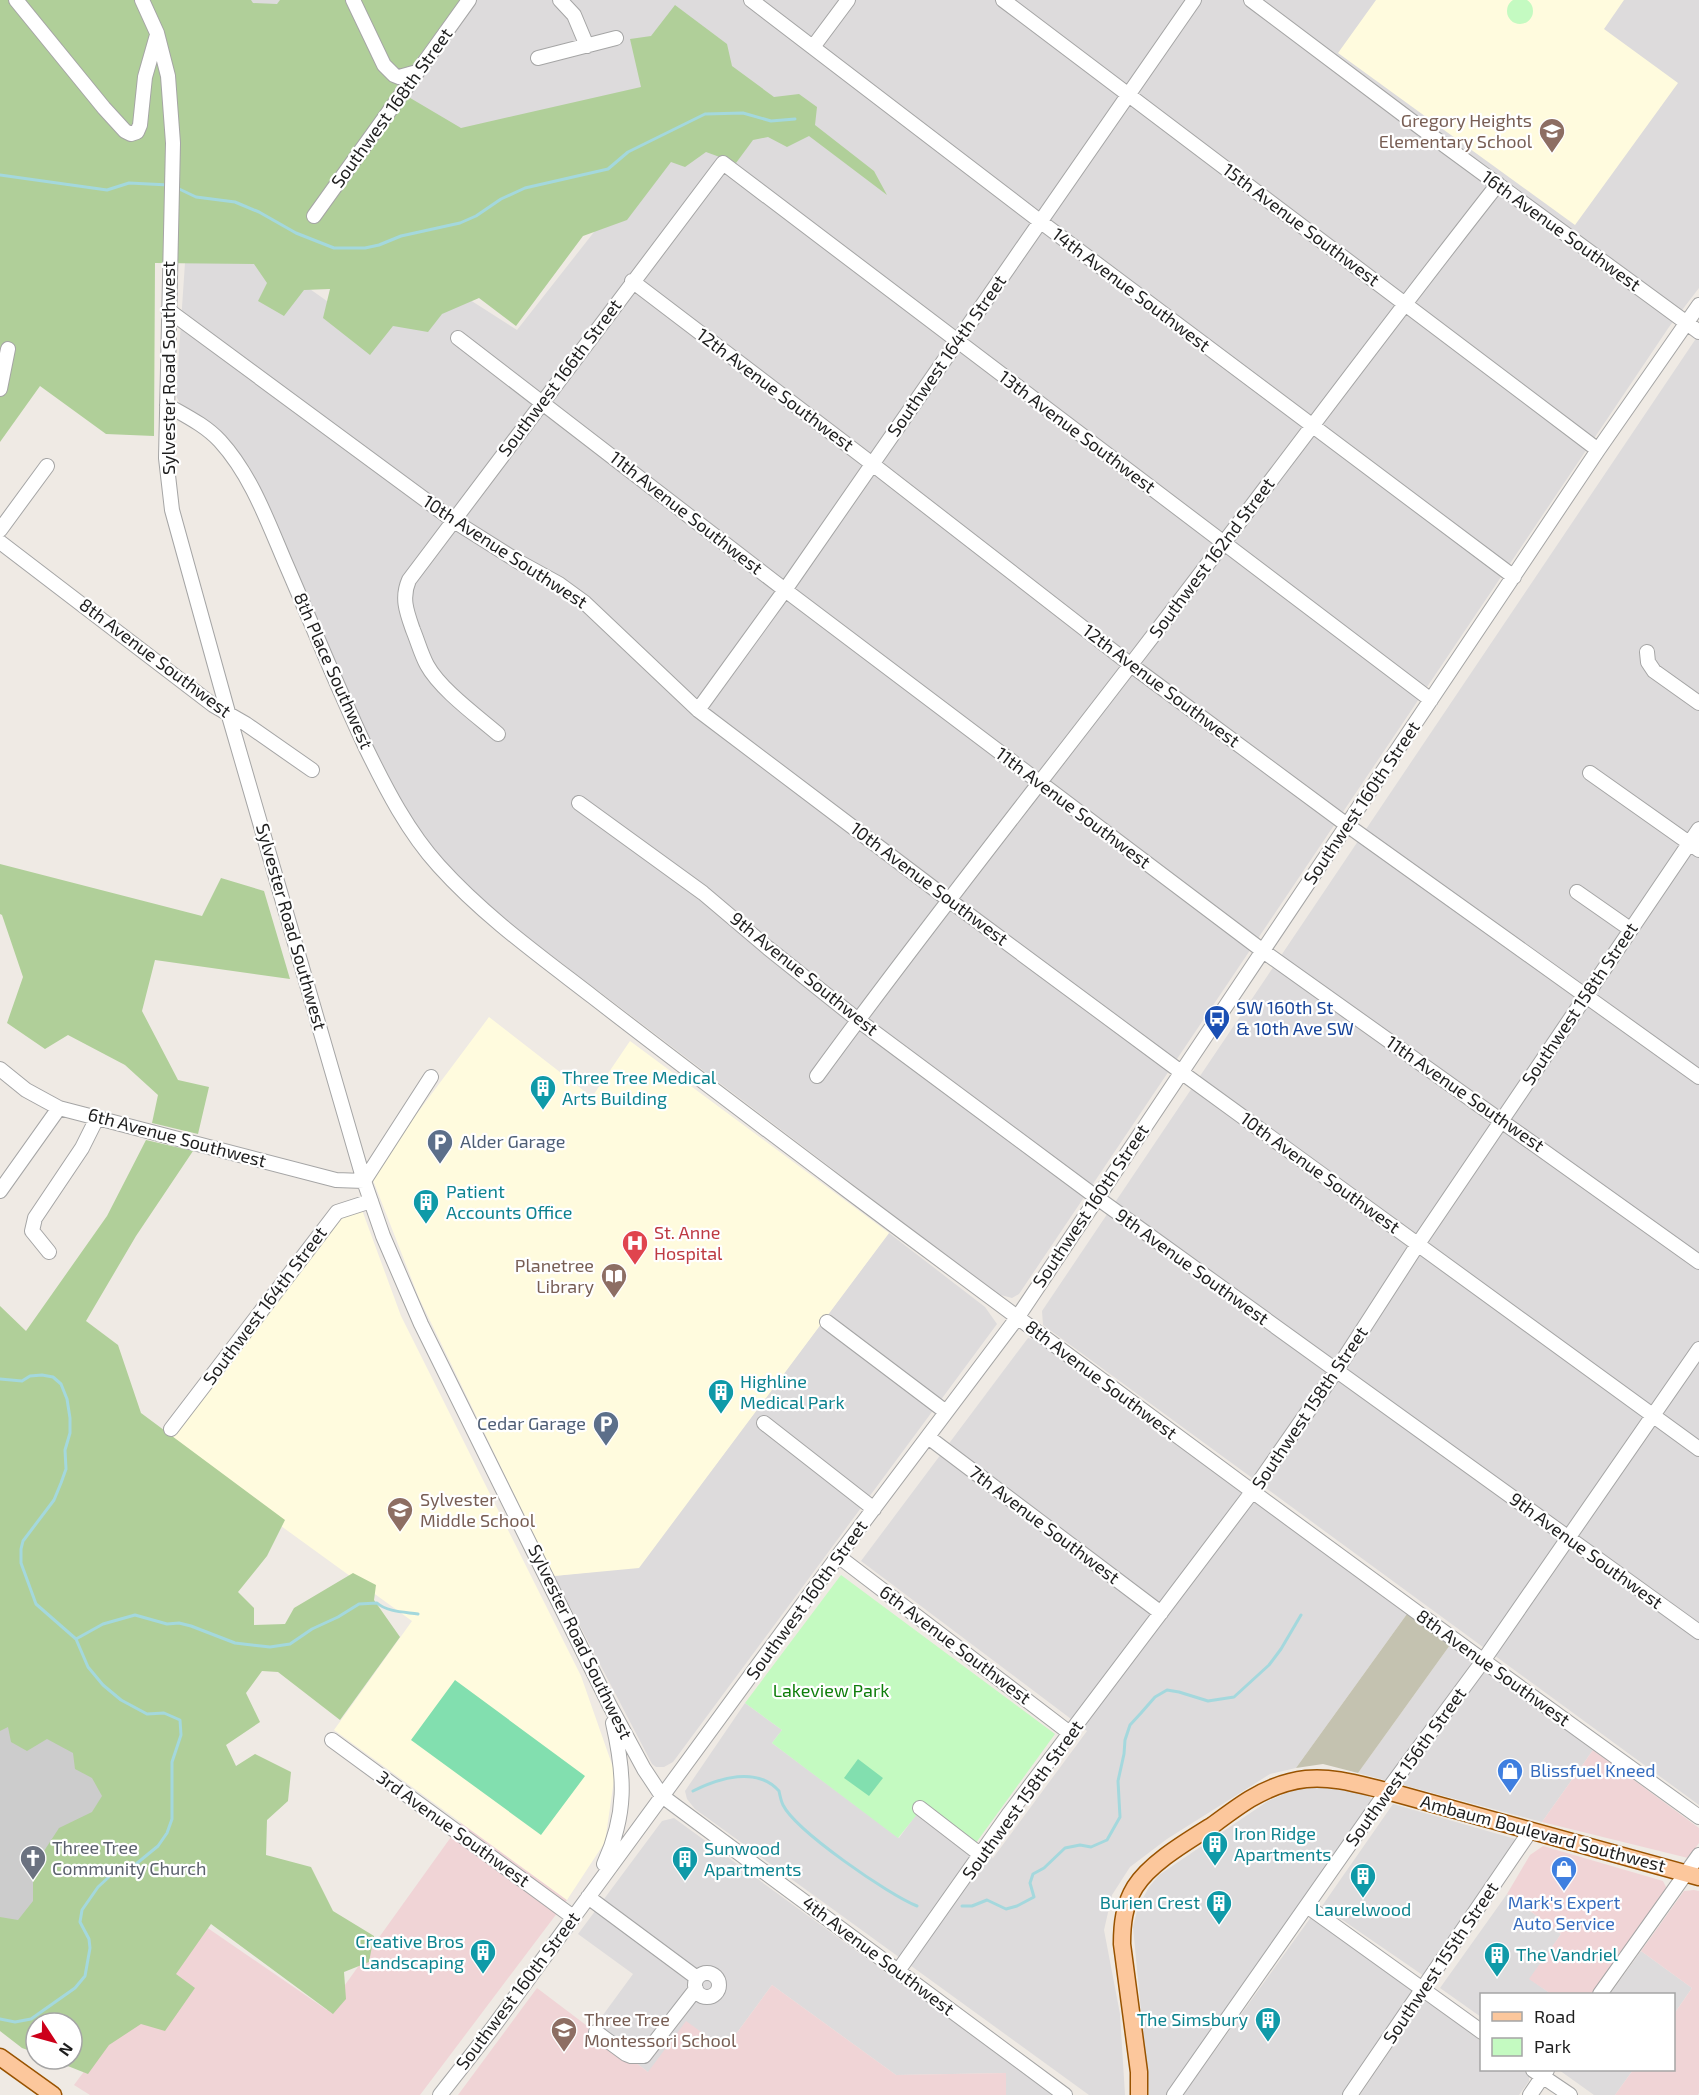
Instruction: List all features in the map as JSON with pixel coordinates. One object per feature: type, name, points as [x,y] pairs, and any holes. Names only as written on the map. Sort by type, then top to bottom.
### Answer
[{"type":"main road","name":"Ambaum Boulevard Southwest","points":[[1139,2095],[1139,2072],[1122,1944],[1122,1925],[1127,1904],[1135,1887],[1145,1874],[1173,1851],[1251,1799],[1277,1786],[1306,1779],[1337,1780],[1387,1791],[1692,1875]]},
{"type":"main road","points":[[0,2057],[53,2095]]},
{"type":"street","points":[[16,0],[104,108],[125,131],[131,134],[137,132],[140,126],[145,77],[157,33]]},
{"type":"street","name":"Sylvester Road Southwest","points":[[142,0],[157,33],[168,76],[172,143],[165,458],[172,510],[229,716],[364,1180],[383,1236],[421,1324],[610,1706],[639,1761],[662,1796]]},
{"type":"street","points":[[353,0],[384,65],[390,72],[399,77],[406,77],[417,72]]},
{"type":"street","name":"Southwest 168th Street","points":[[314,216],[469,0]]},
{"type":"street","points":[[560,0],[574,15],[587,46]]},
{"type":"street","name":"14th Avenue Southwest","points":[[751,0],[1041,222],[1514,577]]},
{"type":"street","points":[[813,47],[848,0]]},
{"type":"street","name":"15th Avenue Southwest","points":[[1003,0],[1598,450]]},
{"type":"street","name":"Southwest 164th Street","points":[[698,710],[785,590],[1194,0]]},
{"type":"street","name":"16th Avenue Southwest","points":[[1251,0],[1699,332]]},
{"type":"street","points":[[538,58],[616,38]]},
{"type":"street","name":"Southwest 166th Street","points":[[498,734],[434,676],[427,665],[409,618],[404,596],[409,580],[723,163]]},
{"type":"street","name":"13th Avenue Southwest","points":[[723,163],[1431,700]]},
{"type":"street","name":"Southwest 162nd Street","points":[[817,1076],[1404,303],[1498,184]]},
{"type":"street","name":"12th Avenue Southwest","points":[[632,281],[872,463],[1131,665],[1347,825],[1699,1077]]},
{"type":"street","name":"Southwest 160th Street","points":[[430,2095],[444,2091],[838,1556],[1017,1318],[1598,450],[1699,305]]},
{"type":"street","name":"10th Avenue Southwest","points":[[168,310],[454,521],[585,603],[698,710],[1181,1072],[1699,1449]]},
{"type":"street","name":"11th Avenue Southwest","points":[[458,338],[785,590],[1263,951],[1699,1262]]},
{"type":"street","points":[[0,389],[8,349]]},
{"type":"street","name":"8th Place Southwest","points":[[167,405],[206,427],[231,454],[244,473],[266,517],[347,708],[378,773],[420,844],[439,867],[511,934]]},
{"type":"street","points":[[0,531],[47,466]]},
{"type":"street","name":"8th Avenue Southwest","points":[[0,542],[213,705],[246,724],[312,770]]},
{"type":"street","points":[[1647,652],[1648,662],[1654,671],[1699,704]]},
{"type":"street","points":[[1590,773],[1694,847]]},
{"type":"street","name":"9th Avenue Southwest","points":[[579,803],[695,886],[858,1020],[1096,1197],[1699,1632]]},
{"type":"street","name":"Southwest 158th Street","points":[[898,1971],[1008,1815],[1252,1492],[1336,1371],[1418,1244],[1630,929],[1694,847],[1699,829]]},
{"type":"street","points":[[1577,891],[1630,929]]},
{"type":"street","name":"8th Avenue Southwest","points":[[511,934],[1017,1318],[1699,1817]]},
{"type":"street","name":"6th Avenue Southwest","points":[[0,1069],[59,1108],[336,1180],[364,1180]]},
{"type":"street","points":[[364,1180],[431,1077]]},
{"type":"street","points":[[0,1191],[59,1108]]},
{"type":"street","points":[[49,1252],[32,1231],[35,1218],[82,1148],[97,1118]]},
{"type":"street","name":"Southwest 164th Street","points":[[171,1429],[337,1212],[371,1201]]},
{"type":"street","points":[[827,1322],[946,1412]]},
{"type":"street","name":"Southwest 156th Street","points":[[1174,2095],[1387,1791],[1483,1661],[1699,1349]]},
{"type":"street","points":[[764,1423],[874,1509]]},
{"type":"street","name":"7th Avenue Southwest","points":[[928,1437],[1161,1613]]},
{"type":"street","name":"6th Avenue Southwest","points":[[838,1556],[1071,1734]]},
{"type":"street","points":[[596,2032],[626,2054],[644,2056],[697,1984],[590,1894],[614,1842],[622,1810],[621,1759],[610,1706]]},
{"type":"street","name":"3rd Avenue Southwest","points":[[332,1740],[573,1917]]},
{"type":"street","name":"4th Avenue Southwest","points":[[662,1796],[1065,2095]]},
{"type":"street","points":[[920,1808],[981,1855]]},
{"type":"street","name":"Southwest 155th Street","points":[[1350,2095],[1531,1830]]},
{"type":"street","points":[[1602,1993],[1692,1875],[1699,1855]]},
{"type":"street","points":[[1307,1906],[1480,2031]]},
{"type":"street","points":[[1530,2095],[1541,2072],[1570,2095]]},
{"type":"shaded area","points":[[242,0],[1699,0],[1699,288],[1669,327],[1019,1294],[1012,1298],[997,1294],[496,913],[461,882],[411,822],[369,737],[249,466],[229,441],[205,419],[180,403],[176,396],[186,248],[260,254],[381,339],[431,275],[517,330],[664,143],[655,99],[470,137]]},
{"type":"shaded area","name":"Gregory Heights Elementary School","points":[[1376,0],[1624,0],[1604,29],[1678,83],[1575,225],[1338,53]]},
{"type":"shaded area","points":[[1699,334],[1699,1805],[1043,1325],[1042,1311]]},
{"type":"shaded area","name":"St. Anne Hospital","points":[[489,1017],[592,1097],[630,1041],[889,1233],[639,1568],[554,1576],[419,1298],[371,1175]]},
{"type":"shaded area","name":"Sylvester Middle School","points":[[362,1210],[401,1316],[581,1676],[615,1773],[605,1842],[567,1900],[334,1730],[412,1621],[168,1444],[297,1272],[339,1220]]},
{"type":"shaded area","points":[[889,1233],[985,1307],[997,1324],[673,1762],[664,1767],[656,1767],[652,1764],[554,1576],[639,1567]]},
{"type":"shaded area","points":[[1028,1338],[1036,1340],[1407,1614],[1296,1768],[1270,1774],[1167,1839],[1130,1867],[1112,1895],[1104,1930],[1120,2014],[1125,2095],[1089,2095],[695,1809],[687,1799],[685,1791],[745,1703],[782,1730],[772,1743],[899,1838],[921,1808],[973,1847],[993,1858],[1087,1731],[861,1561]]},
{"type":"shaded area","points":[[1407,1614],[1450,1645],[1358,1773],[1323,1764],[1296,1768]]},
{"type":"shaded area","points":[[1450,1645],[1593,1750],[1542,1822],[1358,1773]]},
{"type":"shaded area","name":"Three Tree Community Church","points":[[0,1697],[130,1791],[0,1971]]},
{"type":"shaded area","points":[[1593,1750],[1699,1828],[1699,1843],[1688,1858],[1542,1822]]},
{"type":"shaded area","points":[[1311,1787],[1365,1794],[1369,1796],[1374,1805],[1166,2095],[1149,2095],[1133,1927],[1138,1907],[1159,1875],[1268,1801],[1291,1791]]},
{"type":"shaded area","points":[[1393,1804],[1519,1840],[1424,1976],[1322,1906]]},
{"type":"shaded area","points":[[674,1818],[1054,2095],[1006,2095],[1006,2073],[896,2075],[772,1985],[725,2049],[648,2072],[592,2030],[633,1974],[578,1934],[662,1821]]},
{"type":"shaded area","points":[[461,1823],[567,1900],[420,2095],[90,2095],[74,2085],[196,1920],[327,2010]]},
{"type":"shaded area","points":[[1543,1846],[1663,1881],[1667,1889],[1592,1993],[1550,1993],[1529,1979],[1561,1934],[1507,1894],[1530,1855]]},
{"type":"shaded area","points":[[1684,1891],[1699,1891],[1699,2093],[1698,2095],[1615,2095],[1632,2071],[1675,2071],[1675,2013],[1692,1988],[1641,1951]]},
{"type":"shaded area","points":[[1507,1894],[1561,1934],[1530,1979],[1550,1993],[1480,1993],[1480,2016],[1440,1988]]},
{"type":"shaded area","points":[[1311,1917],[1416,1992],[1342,2095],[1183,2095]]},
{"type":"shaded area","points":[[1641,1951],[1692,1988],[1675,2013],[1675,1993],[1611,1993]]},
{"type":"shaded area","points":[[772,1985],[896,2075],[1006,2073],[1006,2095],[458,2095],[537,1988],[648,2072],[686,2021],[725,2049]]},
{"type":"shaded area","points":[[1424,2000],[1480,2040],[1480,2071],[1524,2071],[1529,2074],[1529,2081],[1519,2095],[1360,2095]]},
{"type":"shaded area","points":[[1560,2071],[1632,2071],[1615,2095],[1594,2095]]},
{"type":"green space","points":[[1515,-1],[1525,-1],[1532,6],[1532,16],[1525,23],[1515,23],[1508,16],[1508,6]]},
{"type":"green space","points":[[0,0],[251,0],[253,3],[277,4],[280,0],[460,0],[395,89],[461,128],[641,87],[630,39],[651,36],[675,5],[727,44],[732,66],[774,97],[799,94],[817,107],[815,125],[874,171],[887,195],[809,136],[787,147],[768,137],[753,140],[736,163],[706,152],[685,167],[671,162],[627,220],[583,236],[516,326],[479,298],[442,314],[428,332],[393,326],[370,355],[323,318],[330,289],[304,290],[284,316],[258,301],[267,283],[254,264],[155,263],[154,436],[106,434],[40,386],[0,442]]},
{"type":"green space","points":[[0,864],[202,916],[221,878],[264,891],[290,979],[155,960],[142,1011],[178,1080],[209,1087],[198,1134],[152,1123],[158,1095],[125,1065],[68,1035],[45,1049],[7,1023],[23,977],[0,914]]},
{"type":"green space","points":[[146,1140],[193,1151],[136,1236],[86,1321],[118,1345],[141,1413],[285,1520],[267,1556],[238,1592],[254,1608],[254,1625],[285,1624],[294,1608],[353,1573],[376,1585],[374,1600],[400,1637],[340,1720],[278,1672],[262,1671],[246,1693],[260,1722],[226,1745],[236,1766],[255,1754],[291,1772],[288,1801],[267,1820],[266,1855],[311,1867],[333,1911],[374,1936],[369,1962],[344,1972],[346,1999],[333,2014],[211,1924],[176,1974],[195,1988],[165,2031],[141,2024],[109,2045],[88,2074],[80,2071],[84,2071],[84,2011],[24,2011],[24,2049],[0,2031],[0,1917],[18,1920],[33,1901],[33,1868],[59,1828],[92,1812],[102,1796],[92,1778],[75,1769],[73,1753],[47,1739],[27,1751],[11,1742],[8,1727],[0,1731],[0,1306],[26,1331],[107,1216]]},
{"type":"green space","name":"Lakeview Park","points":[[841,1575],[1055,1734],[973,1847],[922,1808],[898,1838],[772,1743],[782,1730],[745,1703]]},
{"type":"green space","points":[[455,1680],[585,1776],[541,1835],[411,1740]]},
{"type":"green space","points":[[858,1759],[883,1778],[869,1796],[844,1778]]},
{"type":"waterway","points":[[175,187],[196,197],[235,202],[259,212],[296,233],[334,248],[365,248],[401,236],[460,223],[525,188],[608,169],[628,152],[705,114],[743,113],[771,121],[795,119]]},
{"type":"waterway","points":[[0,175],[107,190],[129,183],[169,185]]},
{"type":"waterway","points":[[0,1379],[22,1381],[30,1376],[53,1377],[61,1384],[67,1399],[70,1433],[65,1450],[66,1469],[54,1500],[23,1541],[21,1549],[21,1563],[36,1604],[76,1639],[88,1667],[103,1685],[121,1700],[147,1714],[164,1713],[180,1720],[181,1735],[172,1762],[172,1819],[167,1833],[158,1846],[136,1864],[110,1876],[98,1887],[82,1910],[80,1922],[89,1939],[90,1948],[85,1976],[75,1988],[31,2019],[15,2022],[0,2019]]},
{"type":"waterway","points":[[76,1639],[103,1624],[135,1615],[167,1624],[179,1623],[191,1626],[235,1643],[270,1647],[290,1644],[312,1629],[359,1604],[377,1603],[391,1610],[418,1614]]},
{"type":"waterway","points":[[962,1906],[972,1906],[987,1900],[1006,1909],[1017,1906],[1034,1897],[1030,1883],[1033,1874],[1044,1868],[1065,1848],[1080,1845],[1091,1847],[1107,1840],[1120,1817],[1118,1781],[1130,1725],[1155,1697],[1167,1690],[1208,1701],[1234,1697],[1269,1665],[1301,1615]]},
{"type":"waterway","points":[[693,1791],[714,1782],[738,1777],[760,1779],[770,1783],[779,1791],[783,1805],[791,1816],[805,1830],[866,1876],[917,1906]]},
{"type":"place","name":"Gregory Heights Elementary School","points":[[1552,154]]},
{"type":"place","name":"SW 160th St & 10th Ave SW","points":[[1217,1041]]},
{"type":"place","name":"Three Tree Medical Arts Building","points":[[543,1111]]},
{"type":"place","name":"Alder Garage","points":[[440,1165]]},
{"type":"place","name":"Patient Accounts Office","points":[[426,1225]]},
{"type":"place","name":"St. Anne Hospital","points":[[635,1266]]},
{"type":"place","name":"Planetree Library","points":[[614,1299]]},
{"type":"place","name":"Highline Medical Park","points":[[721,1415]]},
{"type":"place","name":"Cedar Garage","points":[[606,1447]]},
{"type":"place","name":"Sylvester Middle School","points":[[400,1533]]},
{"type":"place","name":"Blissfuel Kneed","points":[[1510,1794]]},
{"type":"place","name":"Iron Ridge Apartments","points":[[1215,1867]]},
{"type":"place","name":"Three Tree Community Church","points":[[33,1881]]},
{"type":"place","name":"Sunwood Apartments","points":[[685,1882]]},
{"type":"place","name":"Mark's Expert Auto Service","points":[[1564,1892]]},
{"type":"place","name":"Laurelwood","points":[[1363,1899]]},
{"type":"place","name":"Burien Crest","points":[[1219,1926]]},
{"type":"place","name":"Creative Bros Landscaping","points":[[483,1975]]},
{"type":"place","name":"The Vandriel","points":[[1497,1978]]},
{"type":"place","name":"The Simsbury","points":[[1268,2043]]},
{"type":"place","name":"Three Tree Montessori School","points":[[564,2053]]}]
